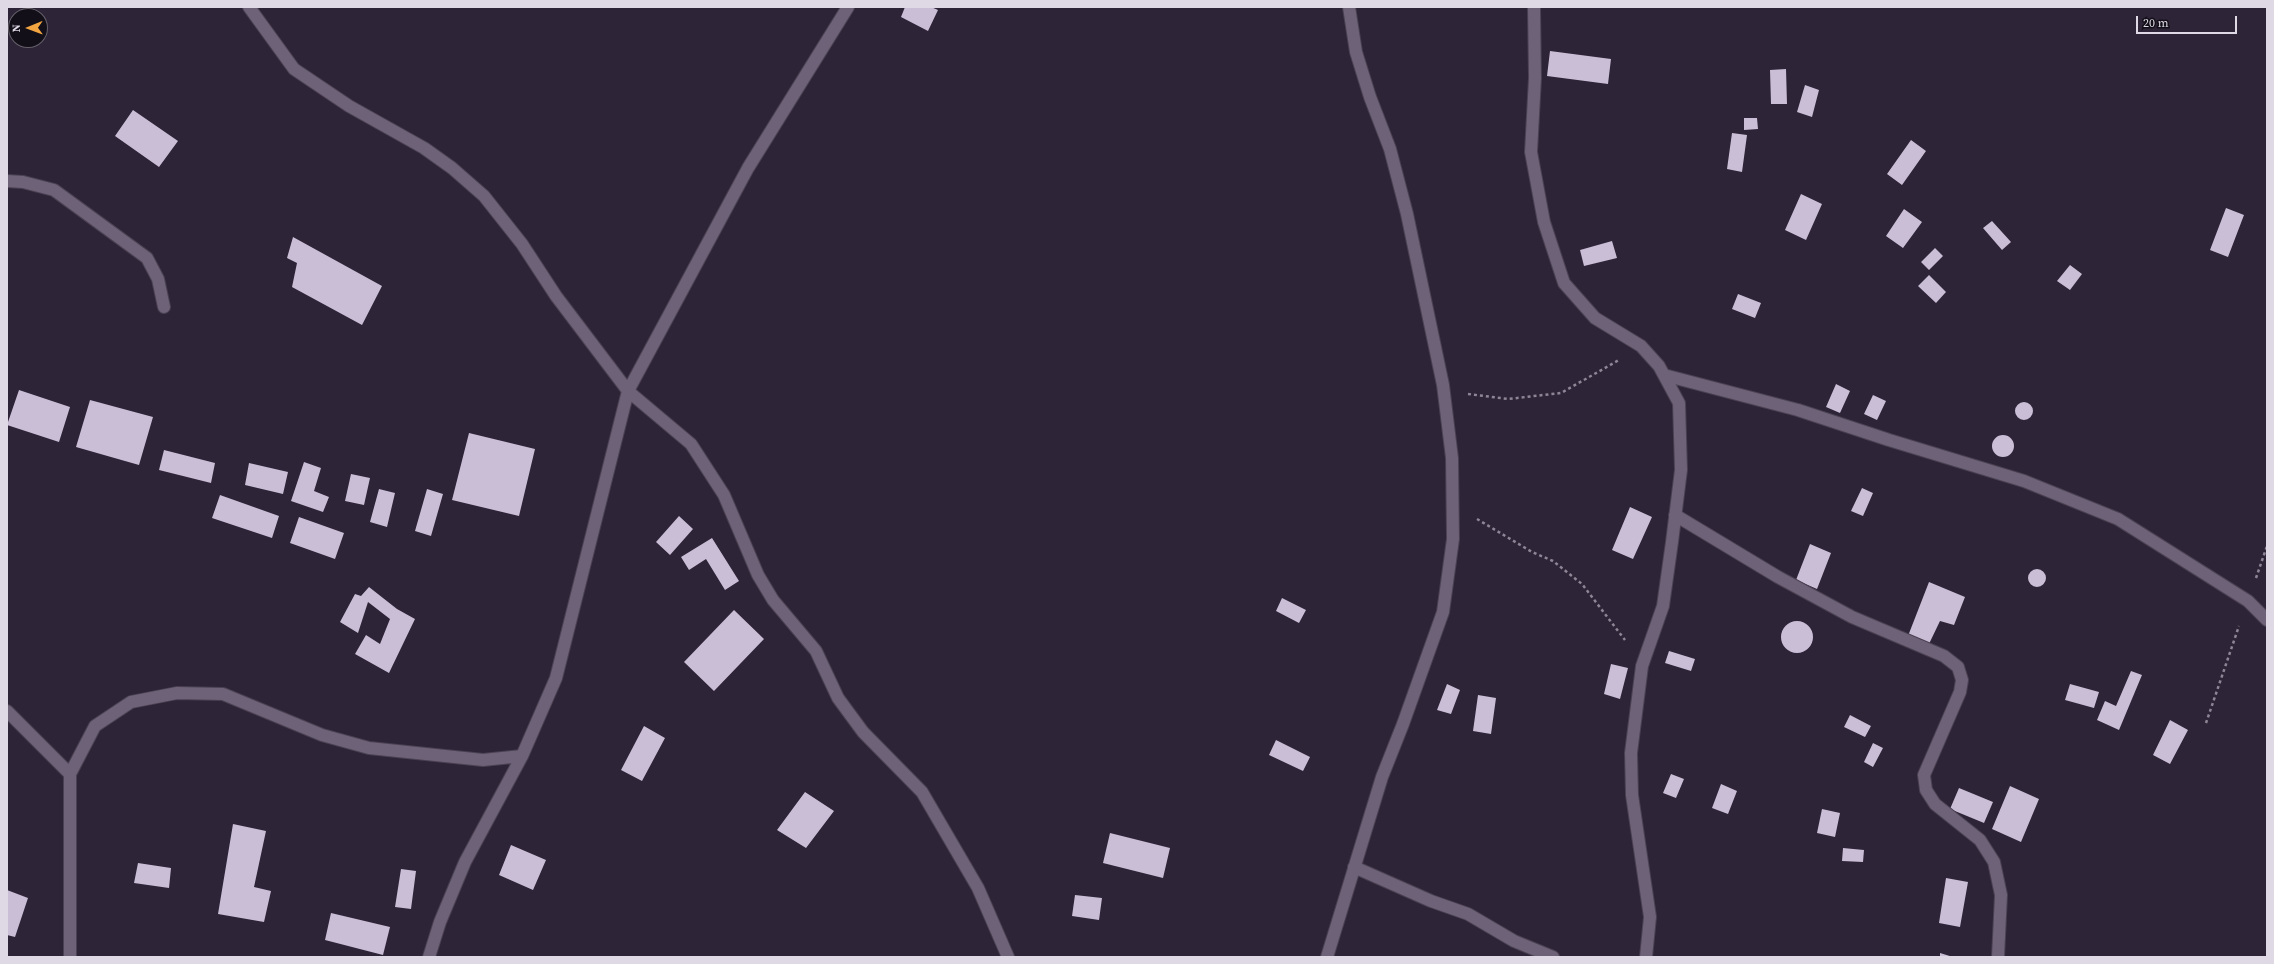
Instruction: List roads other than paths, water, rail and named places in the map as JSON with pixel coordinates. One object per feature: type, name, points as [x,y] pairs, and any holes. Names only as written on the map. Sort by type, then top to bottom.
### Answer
[{"type":"street","points":[[249,7],[294,69],[349,106],[424,148],[452,168],[484,196],[522,244],[556,296],[628,391],[691,444],[724,495],[758,574],[772,600],[816,652],[838,698],[863,732],[922,792],[978,888],[1008,957]]},
{"type":"street","points":[[429,957],[440,922],[466,862],[522,756],[556,678],[628,391],[748,168],[848,7]]},
{"type":"street","points":[[1327,957],[1382,777],[1404,724],[1443,612],[1453,539],[1451,508],[1452,458],[1443,385],[1407,214],[1390,149],[1370,97],[1356,52],[1349,7]]},
{"type":"street","points":[[1534,7],[1535,78],[1531,152],[1544,222],[1564,283],[1595,318],[1641,346],[1664,375],[1679,403],[1681,470],[1663,606],[1642,666],[1631,753],[1632,795],[1650,917],[1646,957]]},
{"type":"street","points":[[7,181],[23,182],[54,190],[147,258],[158,279],[164,307]]},
{"type":"street","points":[[1664,375],[1798,410],[1889,440],[2024,481],[2118,519],[2248,601],[2267,620]]},
{"type":"street","points":[[1675,515],[1778,577],[1845,614],[1944,656],[1958,667],[1962,680],[1960,692],[1924,775],[1926,790],[1935,804],[1980,840],[1994,862],[2001,895],[1998,957]]},
{"type":"street","points":[[70,957],[70,774],[95,726],[131,702],[177,693],[223,694],[322,735],[369,748],[483,760],[522,756]]},
{"type":"street","points":[[7,711],[70,774]]},
{"type":"street","points":[[1354,867],[1431,901],[1468,914],[1514,941],[1552,957]]}]
